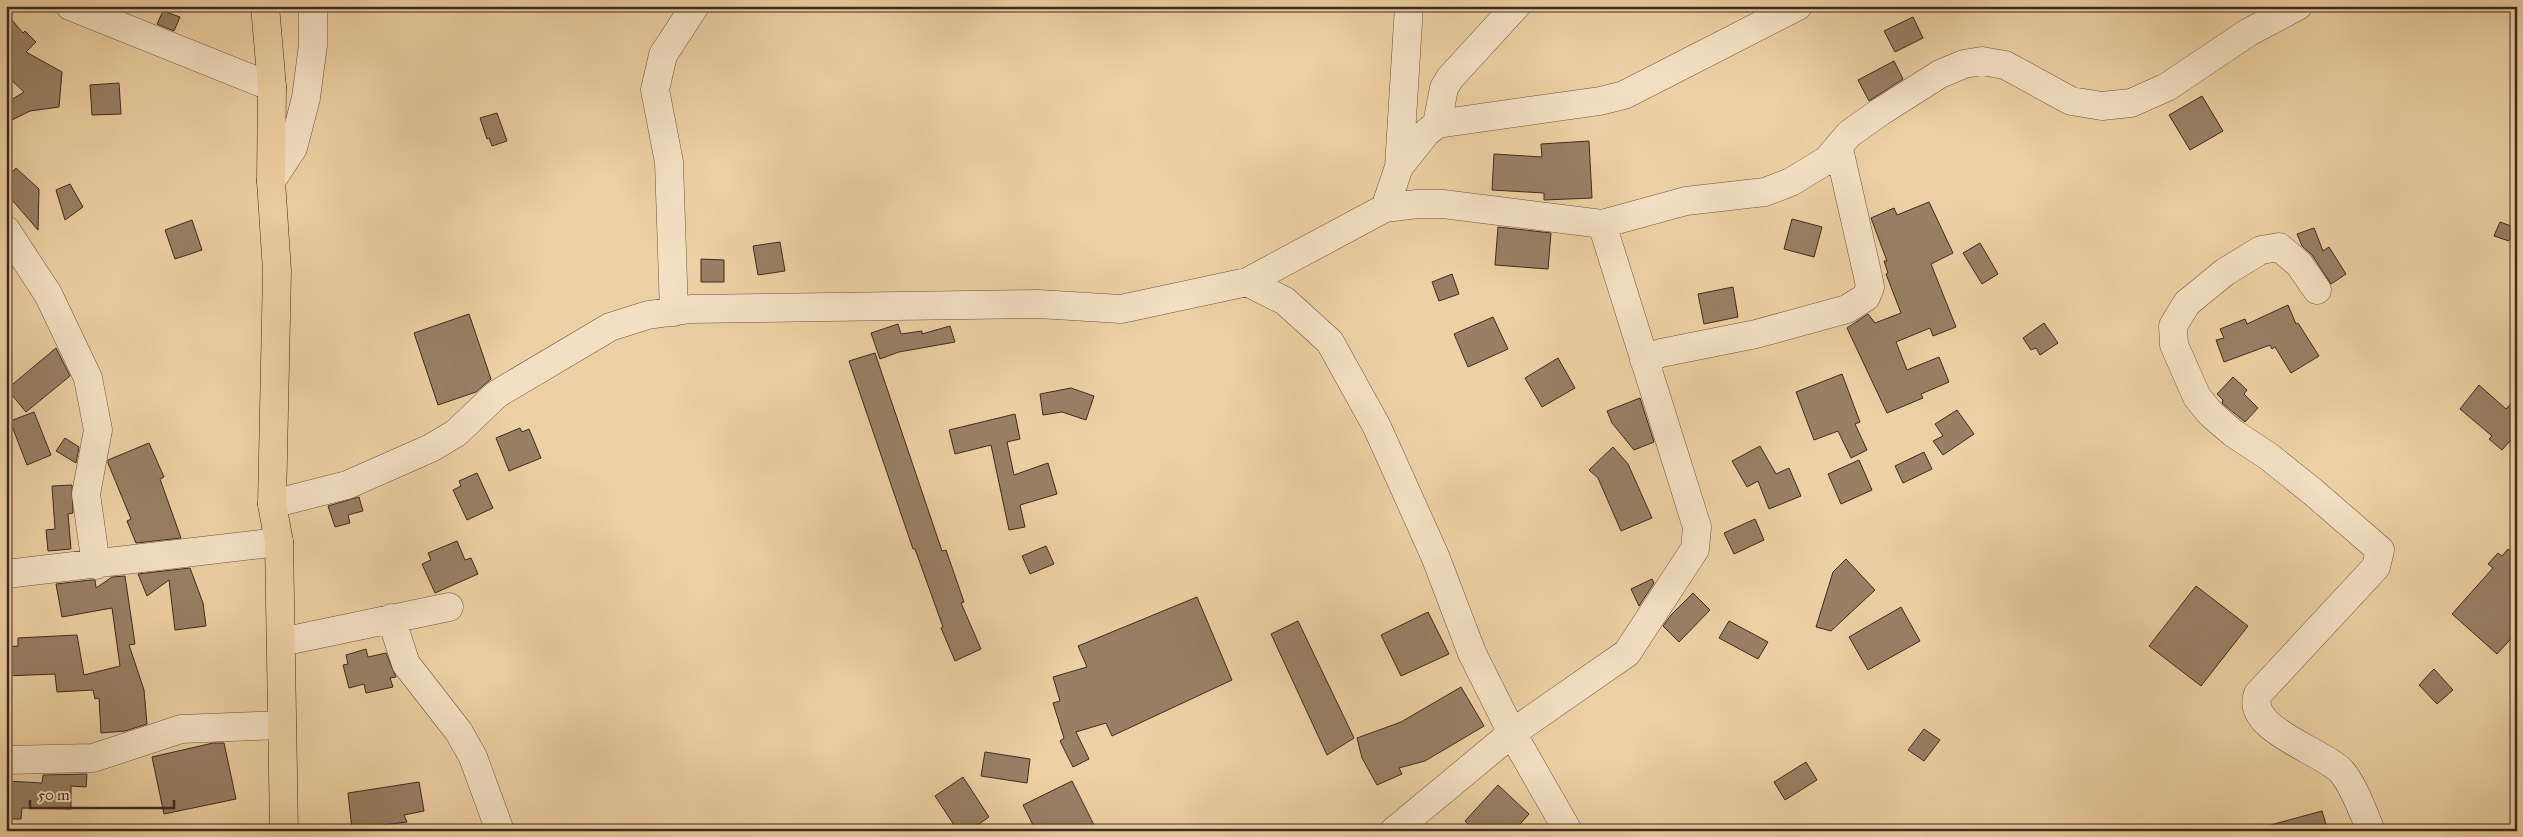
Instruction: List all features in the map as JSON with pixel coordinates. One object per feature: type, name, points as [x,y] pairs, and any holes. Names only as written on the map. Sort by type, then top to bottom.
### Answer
[{"type":"main road","points":[[265,6],[272,87],[271,181],[276,271],[272,504],[279,542],[284,831]]},
{"type":"street","points":[[70,6],[272,87]]},
{"type":"street","points":[[271,181],[293,148],[306,98],[313,45],[313,6]]},
{"type":"street","points":[[674,312],[669,162],[654,90],[663,55],[696,6]]},
{"type":"street","points":[[1385,208],[1399,167],[1409,6]]},
{"type":"street","points":[[1436,124],[1444,88],[1450,78],[1516,6]]},
{"type":"street","points":[[1399,167],[1426,133],[1436,124],[1600,101],[1624,95],[1798,6]]},
{"type":"street","points":[[272,504],[347,485],[431,448],[456,433],[498,394],[568,351],[610,327],[648,315],[701,309],[1038,304],[1121,309],[1247,282],[1385,208],[1417,204],[1443,204],[1602,224],[1686,201],[1765,192],[1791,182],[1827,160],[1839,149],[1849,134],[1880,112],[1940,74],[1964,64],[1982,61],[2005,65],[2071,101],[2102,106],[2131,103],[2167,87],[2249,32],[2298,6]]},
{"type":"street","points":[[1644,360],[1661,353],[1756,334],[1848,309],[1866,297],[1870,287],[1869,281],[1839,149]]},
{"type":"street","points":[[1394,831],[1512,733],[1627,653],[1695,549],[1697,527],[1602,224]]},
{"type":"street","points":[[6,230],[48,294],[88,378],[98,430],[86,494],[96,565]]},
{"type":"street","points":[[2317,290],[2299,264],[2278,247],[2261,250],[2225,272],[2187,303],[2173,326],[2174,345],[2197,397],[2211,414],[2233,433],[2268,456],[2380,550],[2376,567],[2258,694],[2256,700],[2258,711],[2280,734],[2333,763],[2342,772],[2371,831]]},
{"type":"street","points":[[1247,282],[1285,301],[1330,342],[1339,356],[1377,427],[1435,556],[1472,653],[1512,733],[1568,831]]},
{"type":"street","points":[[6,574],[96,565],[279,542]]},
{"type":"street","points":[[281,642],[449,607]]},
{"type":"street","points":[[391,618],[406,664],[459,732],[473,757],[500,831]]},
{"type":"street","points":[[6,760],[93,758],[156,735],[181,729],[282,726]]},
{"type":"building","points":[[163,11],[180,17],[174,31],[157,24]]},
{"type":"building","points":[[6,13],[23,33],[25,31],[36,42],[26,52],[62,72],[59,107],[30,111],[6,123],[6,103],[24,92],[6,75]]},
{"type":"building","points":[[1913,17],[1923,38],[1895,52],[1884,31]]},
{"type":"building","points":[[1894,61],[1903,79],[1869,101],[1858,80]]},
{"type":"building","points":[[119,83],[121,114],[92,115],[90,85]]},
{"type":"building","points":[[2202,96],[2223,131],[2190,150],[2169,115]]},
{"type":"building","points":[[497,113],[507,141],[492,146],[489,138],[487,139],[480,118]]},
{"type":"building","points":[[1589,141],[1592,198],[1544,200],[1544,193],[1492,190],[1494,154],[1542,157],[1541,144]]},
{"type":"building","points":[[16,168],[39,189],[38,230],[6,193],[6,179]]},
{"type":"building","points":[[70,184],[83,207],[65,220],[56,190]]},
{"type":"building","points":[[1929,202],[1953,253],[1931,264],[1956,327],[1933,336],[1930,328],[1896,342],[1907,370],[1939,357],[1949,382],[1921,394],[1923,398],[1887,413],[1847,328],[1868,314],[1875,323],[1901,313],[1886,274],[1888,273],[1884,261],[1887,261],[1871,218],[1894,208],[1897,215]]},
{"type":"building","points":[[1792,219],[1822,227],[1814,257],[1784,249]]},
{"type":"building","points":[[192,220],[202,250],[175,259],[165,230]]},
{"type":"building","points":[[2500,222],[2514,227],[2509,241],[2494,236]]},
{"type":"building","points":[[1498,227],[1551,233],[1548,269],[1495,265]]},
{"type":"building","points":[[2314,228],[2323,251],[2329,247],[2346,274],[2331,284],[2312,255],[2302,246],[2297,234]]},
{"type":"building","points":[[780,242],[785,271],[758,275],[753,246]]},
{"type":"building","points":[[1980,243],[1998,274],[1982,284],[1963,253]]},
{"type":"building","points":[[701,259],[724,260],[724,282],[701,282]]},
{"type":"building","points":[[1452,274],[1459,294],[1439,301],[1432,282]]},
{"type":"building","points":[[1733,287],[1738,317],[1704,324],[1698,294]]},
{"type":"building","points":[[2288,305],[2296,324],[2298,323],[2319,356],[2291,373],[2275,347],[2272,349],[2270,345],[2224,362],[2216,340],[2224,338],[2220,329],[2245,319],[2247,324]]},
{"type":"building","points":[[469,314],[491,379],[476,392],[438,405],[414,333]]},
{"type":"building","points":[[1493,317],[1508,349],[1468,367],[1454,334]]},
{"type":"building","points":[[2044,323],[2058,343],[2040,355],[2036,348],[2031,350],[2023,338]]},
{"type":"building","points":[[898,324],[901,334],[922,331],[922,334],[950,326],[955,342],[899,352],[880,359],[871,333]]},
{"type":"building","points":[[56,348],[70,376],[26,412],[7,389]]},
{"type":"building","points":[[875,353],[942,551],[946,550],[964,602],[961,603],[981,649],[955,661],[941,628],[943,627],[915,549],[913,549],[849,361]]},
{"type":"building","points":[[1558,358],[1575,388],[1542,407],[1525,378]]},
{"type":"building","points":[[1842,374],[1860,422],[1855,424],[1867,450],[1851,458],[1838,431],[1814,440],[1796,392]]},
{"type":"building","points":[[2233,377],[2247,390],[2244,394],[2258,408],[2245,422],[2222,403],[2223,400],[2217,394]]},
{"type":"building","points":[[2479,385],[2506,409],[2517,397],[2517,433],[2502,450],[2489,439],[2492,436],[2460,409]]},
{"type":"building","points":[[1071,388],[1094,396],[1086,420],[1062,412],[1043,415],[1040,394]]},
{"type":"building","points":[[1640,398],[1654,442],[1634,450],[1612,423],[1607,411]]},
{"type":"building","points":[[1957,410],[1974,434],[1943,455],[1933,441],[1943,436],[1935,424]]},
{"type":"building","points":[[34,412],[51,455],[27,465],[10,421]]},
{"type":"building","points":[[1015,414],[1020,439],[1007,442],[1014,475],[1048,463],[1057,494],[1020,505],[1025,527],[1009,530],[991,445],[955,454],[949,430]]},
{"type":"building","points":[[520,428],[522,432],[529,429],[541,458],[509,471],[496,438]]},
{"type":"building","points":[[65,438],[79,447],[76,463],[56,451]]},
{"type":"building","points":[[149,443],[164,477],[160,479],[181,538],[136,543],[127,521],[131,519],[108,460]]},
{"type":"building","points":[[1760,446],[1776,474],[1789,468],[1801,496],[1769,509],[1758,481],[1747,487],[1732,461]]},
{"type":"building","points":[[1613,447],[1628,464],[1652,518],[1621,531],[1598,478],[1589,470]]},
{"type":"building","points":[[1924,452],[1932,469],[1903,483],[1895,466]]},
{"type":"building","points":[[1859,460],[1872,490],[1841,504],[1828,474]]},
{"type":"building","points":[[477,473],[493,508],[467,520],[453,490],[461,486],[459,481]]},
{"type":"building","points":[[72,485],[73,513],[68,514],[71,549],[48,551],[46,530],[55,529],[52,486]]},
{"type":"building","points":[[359,497],[363,511],[348,515],[350,523],[335,527],[328,506]]},
{"type":"building","points":[[1755,519],[1764,540],[1734,554],[1724,533]]},
{"type":"building","points":[[457,541],[465,560],[471,558],[478,574],[435,593],[422,564],[431,560],[428,553]]},
{"type":"building","points":[[1046,546],[1054,564],[1030,574],[1022,556]]},
{"type":"building","points":[[2508,549],[2517,557],[2517,632],[2497,654],[2452,614],[2493,568],[2488,564],[2498,553],[2502,556]]},
{"type":"building","points":[[1846,559],[1875,590],[1831,631],[1816,627],[1833,572]]},
{"type":"building","points":[[190,568],[203,603],[206,626],[175,630],[169,580],[147,596],[138,574]]},
{"type":"building","points":[[125,576],[135,644],[129,645],[144,690],[147,724],[125,731],[101,733],[99,698],[95,699],[93,690],[57,692],[55,674],[6,676],[6,647],[18,646],[18,638],[77,635],[84,675],[120,666],[112,608],[62,617],[56,584],[95,580],[96,588],[112,577]]},
{"type":"building","points":[[1652,579],[1654,583],[1639,606],[1631,589]]},
{"type":"building","points":[[2196,586],[2248,626],[2201,686],[2149,646]]},
{"type":"building","points":[[1693,593],[1710,610],[1679,642],[1663,626]]},
{"type":"building","points":[[1197,597],[1232,680],[1112,736],[1106,723],[1076,732],[1089,759],[1073,767],[1060,741],[1064,738],[1053,703],[1060,701],[1053,677],[1087,667],[1078,646]]},
{"type":"building","points":[[1901,607],[1920,641],[1868,670],[1849,637]]},
{"type":"building","points":[[1428,612],[1449,654],[1401,676],[1381,635]]},
{"type":"building","points":[[1298,621],[1354,738],[1327,755],[1271,634]]},
{"type":"building","points":[[1729,621],[1768,642],[1758,659],[1719,638]]},
{"type":"building","points":[[366,649],[368,657],[386,653],[396,677],[390,678],[393,687],[366,693],[364,684],[349,688],[343,665],[348,664],[346,655]]},
{"type":"building","points":[[2434,669],[2453,690],[2437,704],[2419,685]]},
{"type":"building","points":[[1461,687],[1484,726],[1425,761],[1399,768],[1402,774],[1377,785],[1362,758],[1357,738],[1401,722]]},
{"type":"building","points":[[1924,729],[1940,740],[1924,761],[1908,750]]},
{"type":"building","points":[[213,743],[224,743],[236,799],[164,814],[152,757]]},
{"type":"building","points":[[985,752],[1030,759],[1027,783],[981,776]]},
{"type":"building","points":[[1806,762],[1817,780],[1785,800],[1774,782]]},
{"type":"building","points":[[87,774],[86,787],[71,786],[71,809],[22,808],[21,819],[6,819],[6,781],[42,783],[43,775]]},
{"type":"building","points":[[963,777],[989,817],[969,831],[958,831],[935,796]]},
{"type":"building","points":[[1072,781],[1097,831],[1036,831],[1023,805]]},
{"type":"building","points":[[419,782],[424,811],[404,815],[407,822],[352,829],[348,793]]},
{"type":"building","points":[[1498,785],[1529,814],[1514,831],[1475,831],[1465,821]]},
{"type":"building","points":[[2322,811],[2328,831],[2267,831],[2267,826]]}]
